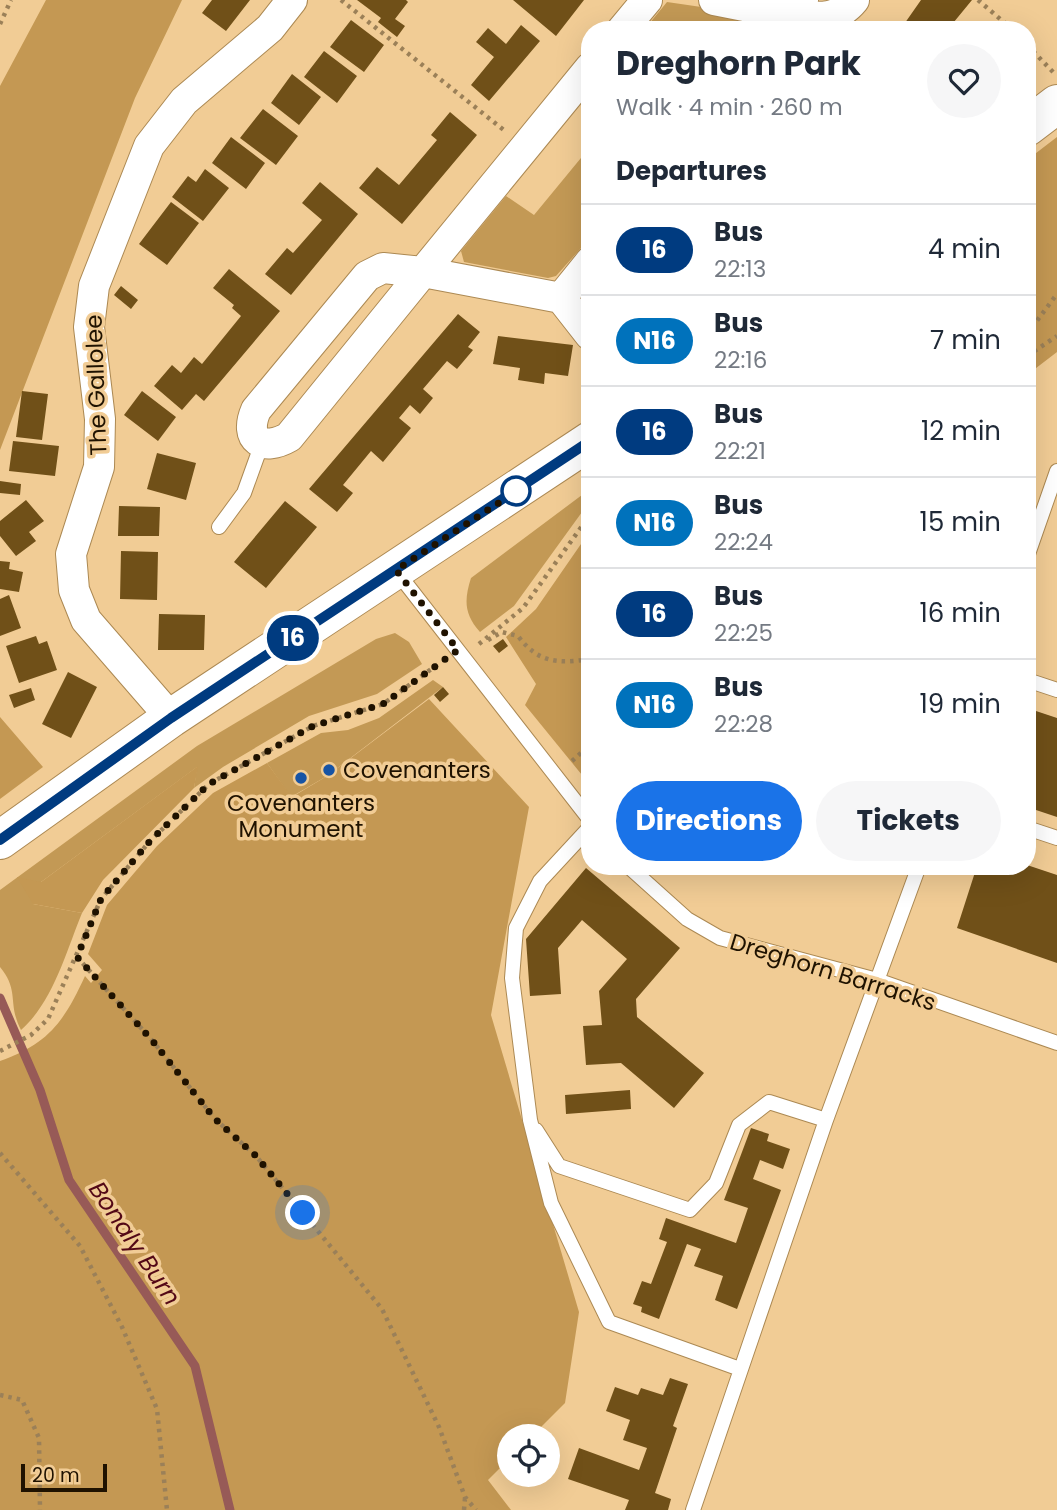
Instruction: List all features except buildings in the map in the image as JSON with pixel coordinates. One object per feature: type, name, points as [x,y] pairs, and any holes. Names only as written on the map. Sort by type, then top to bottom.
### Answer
[{"type":"main road","points":[[1036,120],[1057,104]]},
{"type":"main road","points":[[0,840],[171,718],[581,447]]},
{"type":"street","name":"The Gallolee","points":[[171,718],[86,620],[74,590],[71,554],[99,467],[100,419],[89,327],[94,286],[149,146],[184,101],[270,28],[292,0]]},
{"type":"street","points":[[630,21],[647,0]]},
{"type":"street","points":[[713,0],[790,15],[830,18],[845,12],[854,0]]},
{"type":"street","points":[[581,79],[525,146],[423,272],[289,437],[276,445],[261,443],[253,435],[251,422],[256,410],[367,276],[383,268],[423,272],[561,298],[581,323]]},
{"type":"street","points":[[561,298],[581,273]]},
{"type":"lane","points":[[219,527],[244,493],[261,443]]},
{"type":"lane","points":[[1036,531],[1057,471]]},
{"type":"lane","points":[[396,570],[581,809]]},
{"type":"lane","points":[[1036,683],[1057,690]]},
{"type":"lane","points":[[1036,831],[1057,838]]},
{"type":"lane","points":[[581,837],[540,881],[516,928],[512,978],[530,1120],[551,1203],[608,1322],[740,1369]]},
{"type":"lane","name":"Dreghorn Barracks","points":[[638,875],[687,919],[720,938],[877,979],[1057,1043]]},
{"type":"lane","points":[[693,1510],[826,1120],[916,875]]},
{"type":"lane","points":[[530,1120],[559,1166],[690,1210],[716,1183],[739,1125],[769,1102],[826,1120]]},
{"type":"path","points":[[0,24],[11,0]]},
{"type":"path","points":[[341,0],[525,146]]},
{"type":"path","points":[[978,0],[1002,21]]},
{"type":"path","points":[[1036,54],[1057,76]]},
{"type":"path","points":[[1036,322],[1057,294]]},
{"type":"path","points":[[1036,350],[1057,336]]},
{"type":"path","points":[[581,527],[523,608],[475,647],[502,632],[518,636],[531,653],[563,663],[581,660]]},
{"type":"path","points":[[0,1051],[31,1035],[48,1019],[101,899],[150,841],[209,784],[313,726],[383,704],[458,650]]},
{"type":"path","points":[[77,957],[151,1039],[215,1119],[256,1156],[382,1309],[439,1427],[465,1497],[476,1510]]},
{"type":"path","points":[[0,1153],[80,1246],[122,1327],[157,1409],[167,1510]]},
{"type":"path","points":[[0,1395],[22,1400],[39,1438],[40,1510]]},
{"type":"path","points":[[464,1510],[465,1497]]},
{"type":"shaded area","points":[[46,0],[182,0],[135,98],[0,450],[0,86]]},
{"type":"shaded area","points":[[667,2],[763,16],[763,21],[651,21]]},
{"type":"shaded area","points":[[1057,137],[1057,352],[1036,368],[1036,153]]},
{"type":"shaded area","points":[[581,158],[581,248],[556,276],[548,278],[464,262],[461,251],[506,196],[534,215]]},
{"type":"shaded area","points":[[581,496],[581,513],[514,606],[480,632],[468,613],[467,593],[471,578]]},
{"type":"shaded area","points":[[581,544],[581,774],[525,705],[536,684],[506,637],[536,609]]},
{"type":"shaded area","points":[[395,633],[409,642],[422,664],[377,694],[309,716],[223,767],[194,788],[197,767],[41,882],[33,904],[82,913],[50,991],[32,1019],[21,1030],[10,983],[0,967],[0,890],[197,746],[376,639]]},
{"type":"shaded area","points":[[433,680],[443,687],[327,776],[291,797],[267,763],[321,733],[348,730],[379,718]]},
{"type":"shaded area","points":[[429,699],[529,807],[491,1015],[579,1312],[565,1403],[544,1424],[497,1424],[497,1471],[488,1480],[511,1510],[0,1510],[0,1061],[42,1039],[62,1019],[85,976],[91,983],[102,970],[88,954],[107,905],[157,846],[213,793],[267,763],[292,797],[327,776]]},
{"type":"shaded area","points":[[0,717],[43,767],[0,799]]},
{"type":"shaded area","points":[[198,766],[194,788],[103,880],[82,913],[33,904],[17,877],[41,882]]},
{"type":"waterway","name":"Bonaly Burn","points":[[0,998],[40,1090],[69,1180],[195,1366],[230,1510]]},
{"type":"bus line","name":"16","points":[[0,840],[171,718],[581,447]]},
{"type":"place","name":"Covenanters","points":[[329,770]]},
{"type":"place","name":"Covenanters Monument","points":[[301,778]]},
{"type":"route","points":[[303,1213],[256,1156],[215,1119],[151,1039],[77,957],[101,899],[150,841],[209,784],[313,726],[383,704],[458,650],[396,570],[526,485],[516,491]]}]
